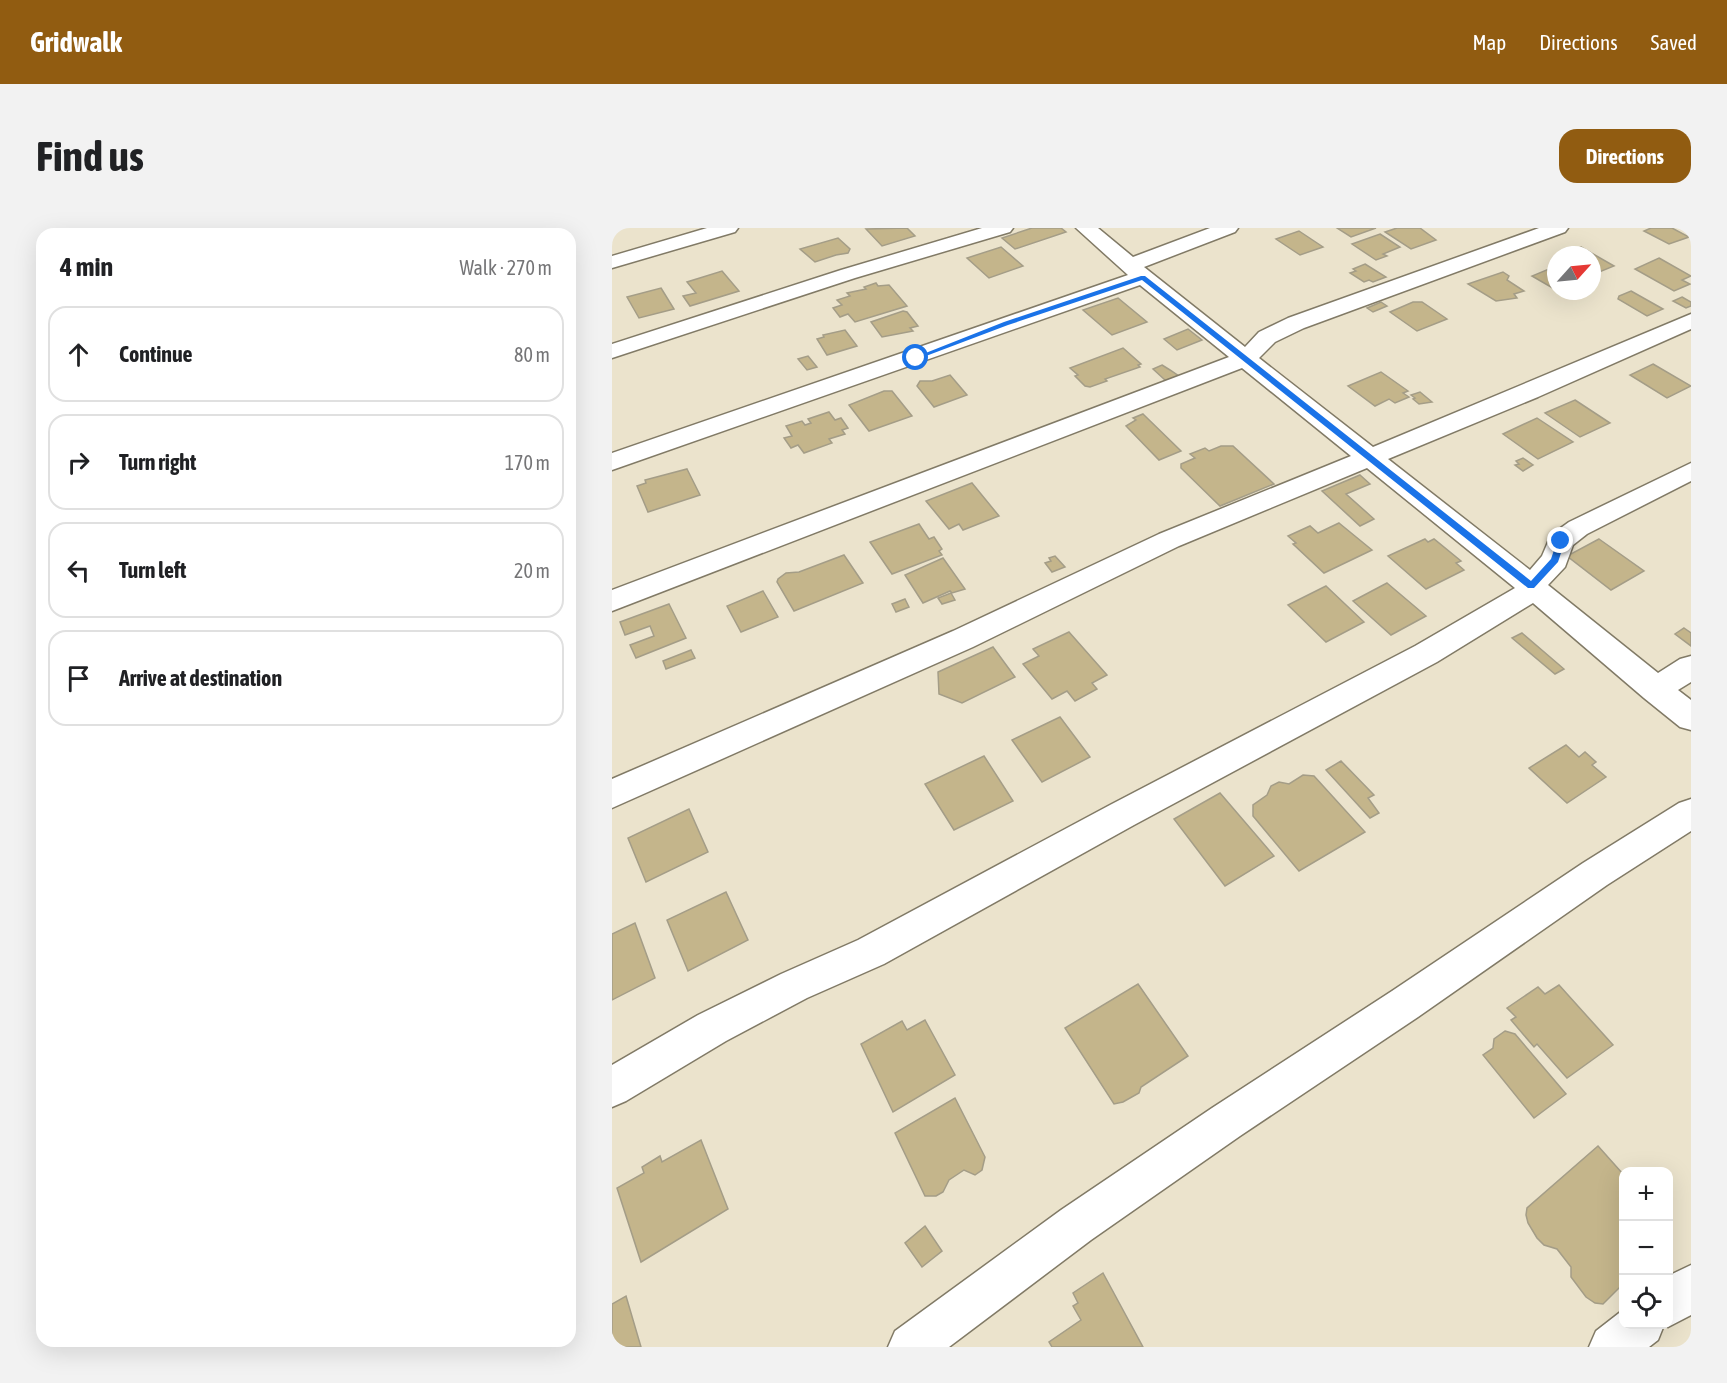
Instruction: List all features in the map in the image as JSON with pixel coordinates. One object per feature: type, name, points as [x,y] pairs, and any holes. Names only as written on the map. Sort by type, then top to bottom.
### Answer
[{"type":"street","points":[[612,262],[728,228]]},
{"type":"street","points":[[612,351],[848,274],[1003,228]]},
{"type":"street","points":[[1086,228],[1136,272],[1370,456],[1691,718]]},
{"type":"street","points":[[612,462],[1136,272],[1228,228]]},
{"type":"street","points":[[612,601],[1247,358],[1267,337],[1296,323],[1558,228]]},
{"type":"street","points":[[612,794],[963,639],[1169,540],[1530,392],[1691,321]]},
{"type":"street","points":[[612,1087],[712,1028],[794,986],[871,952],[1122,815],[1426,654],[1533,587],[1555,560],[1561,541],[1578,528],[1691,471]]},
{"type":"street","points":[[1655,690],[1691,667]]},
{"type":"street","points":[[911,1347],[1076,1225],[1198,1141],[1415,998],[1595,874],[1691,813]]},
{"type":"street","points":[[1673,1300],[1691,1287]]},
{"type":"street","points":[[1612,1347],[1635,1329]]},
{"type":"building","points":[[907,228],[915,236],[882,246],[866,229]]},
{"type":"building","points":[[1032,228],[1061,228],[1066,232],[1015,249],[1002,238]]},
{"type":"building","points":[[1337,228],[1376,228],[1351,237]]},
{"type":"building","points":[[1397,228],[1420,228],[1436,240],[1411,249],[1385,232]]},
{"type":"building","points":[[1651,228],[1672,228],[1689,237],[1669,244],[1644,231]]},
{"type":"building","points":[[1299,231],[1323,247],[1300,255],[1276,239]]},
{"type":"building","points":[[1380,234],[1400,247],[1383,254],[1387,256],[1376,260],[1352,244]]},
{"type":"building","points":[[838,238],[850,249],[848,253],[815,262],[800,249]]},
{"type":"building","points":[[1001,247],[1023,266],[989,278],[967,258]]},
{"type":"building","points":[[1659,258],[1691,276],[1682,280],[1690,284],[1674,291],[1635,269]]},
{"type":"building","points":[[1601,259],[1614,266],[1601,271]]},
{"type":"building","points":[[1365,264],[1386,277],[1373,282],[1369,280],[1364,282],[1350,273],[1356,271],[1353,269]]},
{"type":"building","points":[[1547,270],[1547,285],[1532,276]]},
{"type":"building","points":[[722,271],[739,291],[690,306],[683,296],[696,293],[687,282]]},
{"type":"building","points":[[1503,272],[1509,276],[1507,280],[1524,291],[1514,294],[1517,298],[1496,301],[1468,284]]},
{"type":"building","points":[[876,283],[878,286],[889,285],[907,306],[855,322],[848,314],[840,317],[833,308],[842,305],[837,300],[850,296],[847,293],[866,289],[864,287]]},
{"type":"building","points":[[661,288],[674,309],[639,318],[627,297]]},
{"type":"building","points":[[1631,291],[1663,309],[1647,316],[1618,299],[1619,296]]},
{"type":"building","points":[[1682,297],[1691,302],[1691,306],[1686,308],[1673,301]]},
{"type":"building","points":[[1118,298],[1147,322],[1112,335],[1083,310]]},
{"type":"building","points":[[1381,302],[1387,306],[1373,312],[1367,308]]},
{"type":"building","points":[[1413,302],[1422,302],[1447,319],[1417,331],[1390,312]]},
{"type":"building","points":[[903,311],[907,312],[918,326],[910,328],[913,331],[882,337],[871,322]]},
{"type":"building","points":[[1188,329],[1202,340],[1177,350],[1164,339]]},
{"type":"building","points":[[845,330],[857,346],[827,355],[817,339],[824,337],[823,335]]},
{"type":"building","points":[[1123,348],[1141,364],[1138,365],[1140,367],[1105,379],[1107,381],[1090,387],[1085,386],[1070,368]]},
{"type":"building","points":[[808,356],[817,367],[807,370],[798,359]]},
{"type":"building","points":[[1653,364],[1691,386],[1667,398],[1630,375]]},
{"type":"building","points":[[1162,365],[1179,376],[1166,381],[1153,369]]},
{"type":"building","points":[[1381,372],[1408,391],[1403,393],[1409,397],[1395,403],[1389,399],[1375,406],[1348,386]]},
{"type":"building","points":[[950,375],[967,395],[934,407],[917,386],[920,381],[932,381]]},
{"type":"building","points":[[884,391],[892,391],[912,416],[869,431],[849,405]]},
{"type":"building","points":[[1420,392],[1432,402],[1419,404],[1413,399],[1415,398],[1411,395]]},
{"type":"building","points":[[1575,400],[1610,423],[1580,437],[1545,413]]},
{"type":"building","points":[[829,412],[835,420],[841,418],[848,428],[842,430],[845,434],[829,439],[832,443],[804,453],[798,445],[791,448],[784,438],[792,436],[786,426],[802,421],[805,425],[811,423],[808,419]]},
{"type":"building","points":[[1143,414],[1181,451],[1159,460],[1126,426],[1136,420],[1133,418]]},
{"type":"building","points":[[1537,418],[1573,442],[1538,459],[1503,434]]},
{"type":"building","points":[[1221,446],[1233,446],[1274,484],[1220,506],[1181,468],[1181,464],[1195,458],[1190,454],[1205,448],[1209,451]]},
{"type":"building","points":[[1523,458],[1533,465],[1523,471],[1515,465],[1519,464],[1516,461]]},
{"type":"building","points":[[687,469],[700,495],[648,512],[637,486],[646,483],[645,480]]},
{"type":"building","points":[[1360,475],[1370,484],[1346,494],[1374,519],[1360,526],[1322,491]]},
{"type":"building","points":[[972,483],[999,516],[963,530],[959,524],[949,529],[926,501]]},
{"type":"building","points":[[1339,523],[1372,550],[1324,573],[1293,544],[1296,543],[1288,536],[1310,526],[1318,533]]},
{"type":"building","points":[[919,524],[929,539],[934,537],[942,549],[939,551],[942,555],[892,574],[870,542]]},
{"type":"building","points":[[1425,539],[1428,542],[1434,539],[1461,561],[1456,563],[1464,570],[1426,589],[1388,556]]},
{"type":"building","points":[[1599,539],[1644,571],[1611,590],[1567,556]]},
{"type":"building","points":[[844,555],[863,583],[794,611],[777,582],[778,579],[786,573],[799,572]]},
{"type":"building","points":[[1055,556],[1065,567],[1052,572],[1045,563],[1051,561],[1049,558]]},
{"type":"building","points":[[943,558],[965,589],[952,593],[950,591],[923,603],[905,575]]},
{"type":"building","points":[[1387,583],[1426,616],[1391,635],[1353,601]]},
{"type":"building","points":[[1326,586],[1364,622],[1326,642],[1288,605]]},
{"type":"building","points":[[763,591],[778,617],[741,632],[727,606]]},
{"type":"building","points":[[951,593],[955,600],[942,604],[938,598]]},
{"type":"building","points":[[905,599],[909,607],[896,612],[892,604]]},
{"type":"building","points":[[669,604],[686,638],[636,658],[630,645],[654,636],[650,626],[625,635],[620,622]]},
{"type":"building","points":[[1684,628],[1691,633],[1691,646],[1675,634]]},
{"type":"building","points":[[1069,632],[1107,675],[1092,683],[1097,689],[1075,701],[1067,691],[1052,699],[1023,664],[1039,656],[1033,649]]},
{"type":"building","points":[[1522,633],[1564,669],[1555,674],[1512,638]]},
{"type":"building","points":[[993,647],[1015,677],[962,703],[939,694],[938,672]]},
{"type":"building","points":[[691,650],[695,658],[666,669],[663,661]]},
{"type":"building","points":[[1060,717],[1090,757],[1042,782],[1012,740]]},
{"type":"building","points":[[1566,745],[1579,757],[1585,752],[1596,762],[1592,765],[1606,777],[1567,803],[1529,768]]},
{"type":"building","points":[[984,756],[1013,801],[954,830],[925,784]]},
{"type":"building","points":[[1341,761],[1374,795],[1368,798],[1379,813],[1370,818],[1326,770]]},
{"type":"building","points":[[1303,775],[1314,776],[1365,832],[1299,871],[1253,816],[1253,805],[1267,795],[1271,786],[1279,782],[1289,784]]},
{"type":"building","points":[[1220,793],[1274,856],[1225,886],[1174,819]]},
{"type":"building","points":[[689,809],[708,852],[646,882],[628,838]]},
{"type":"building","points":[[726,892],[748,940],[688,971],[667,920]]},
{"type":"building","points":[[635,923],[655,978],[612,1000],[612,934]]},
{"type":"building","points":[[1138,984],[1188,1056],[1141,1087],[1139,1093],[1114,1104],[1065,1028]]},
{"type":"building","points":[[1559,985],[1613,1045],[1567,1078],[1537,1044],[1534,1047],[1511,1020],[1516,1017],[1507,1008],[1538,987],[1545,994]]},
{"type":"building","points":[[925,1020],[955,1075],[893,1112],[861,1044],[902,1021],[907,1030]]},
{"type":"building","points":[[1505,1031],[1515,1034],[1566,1094],[1534,1118],[1483,1055],[1493,1048],[1494,1039]]},
{"type":"building","points":[[955,1098],[985,1157],[982,1170],[975,1175],[964,1170],[949,1180],[943,1192],[936,1196],[925,1196],[895,1133]]},
{"type":"building","points":[[701,1140],[728,1209],[641,1262],[617,1188],[644,1173],[642,1167],[660,1156],[662,1162]]},
{"type":"building","points":[[1598,1146],[1619,1170],[1619,1288],[1603,1304],[1595,1303],[1586,1297],[1571,1277],[1571,1267],[1557,1249],[1544,1245],[1537,1238],[1528,1223],[1527,1208]]},
{"type":"building","points":[[925,1226],[942,1251],[922,1267],[905,1243]]},
{"type":"building","points":[[1103,1273],[1143,1347],[1052,1347],[1049,1342],[1081,1320],[1073,1306],[1078,1303],[1073,1293]]},
{"type":"building","points":[[626,1296],[641,1347],[612,1347],[612,1304]]},
{"type":"route","points":[[916,358],[1006,323],[1143,277],[1531,586],[1555,560],[1561,541]]}]
